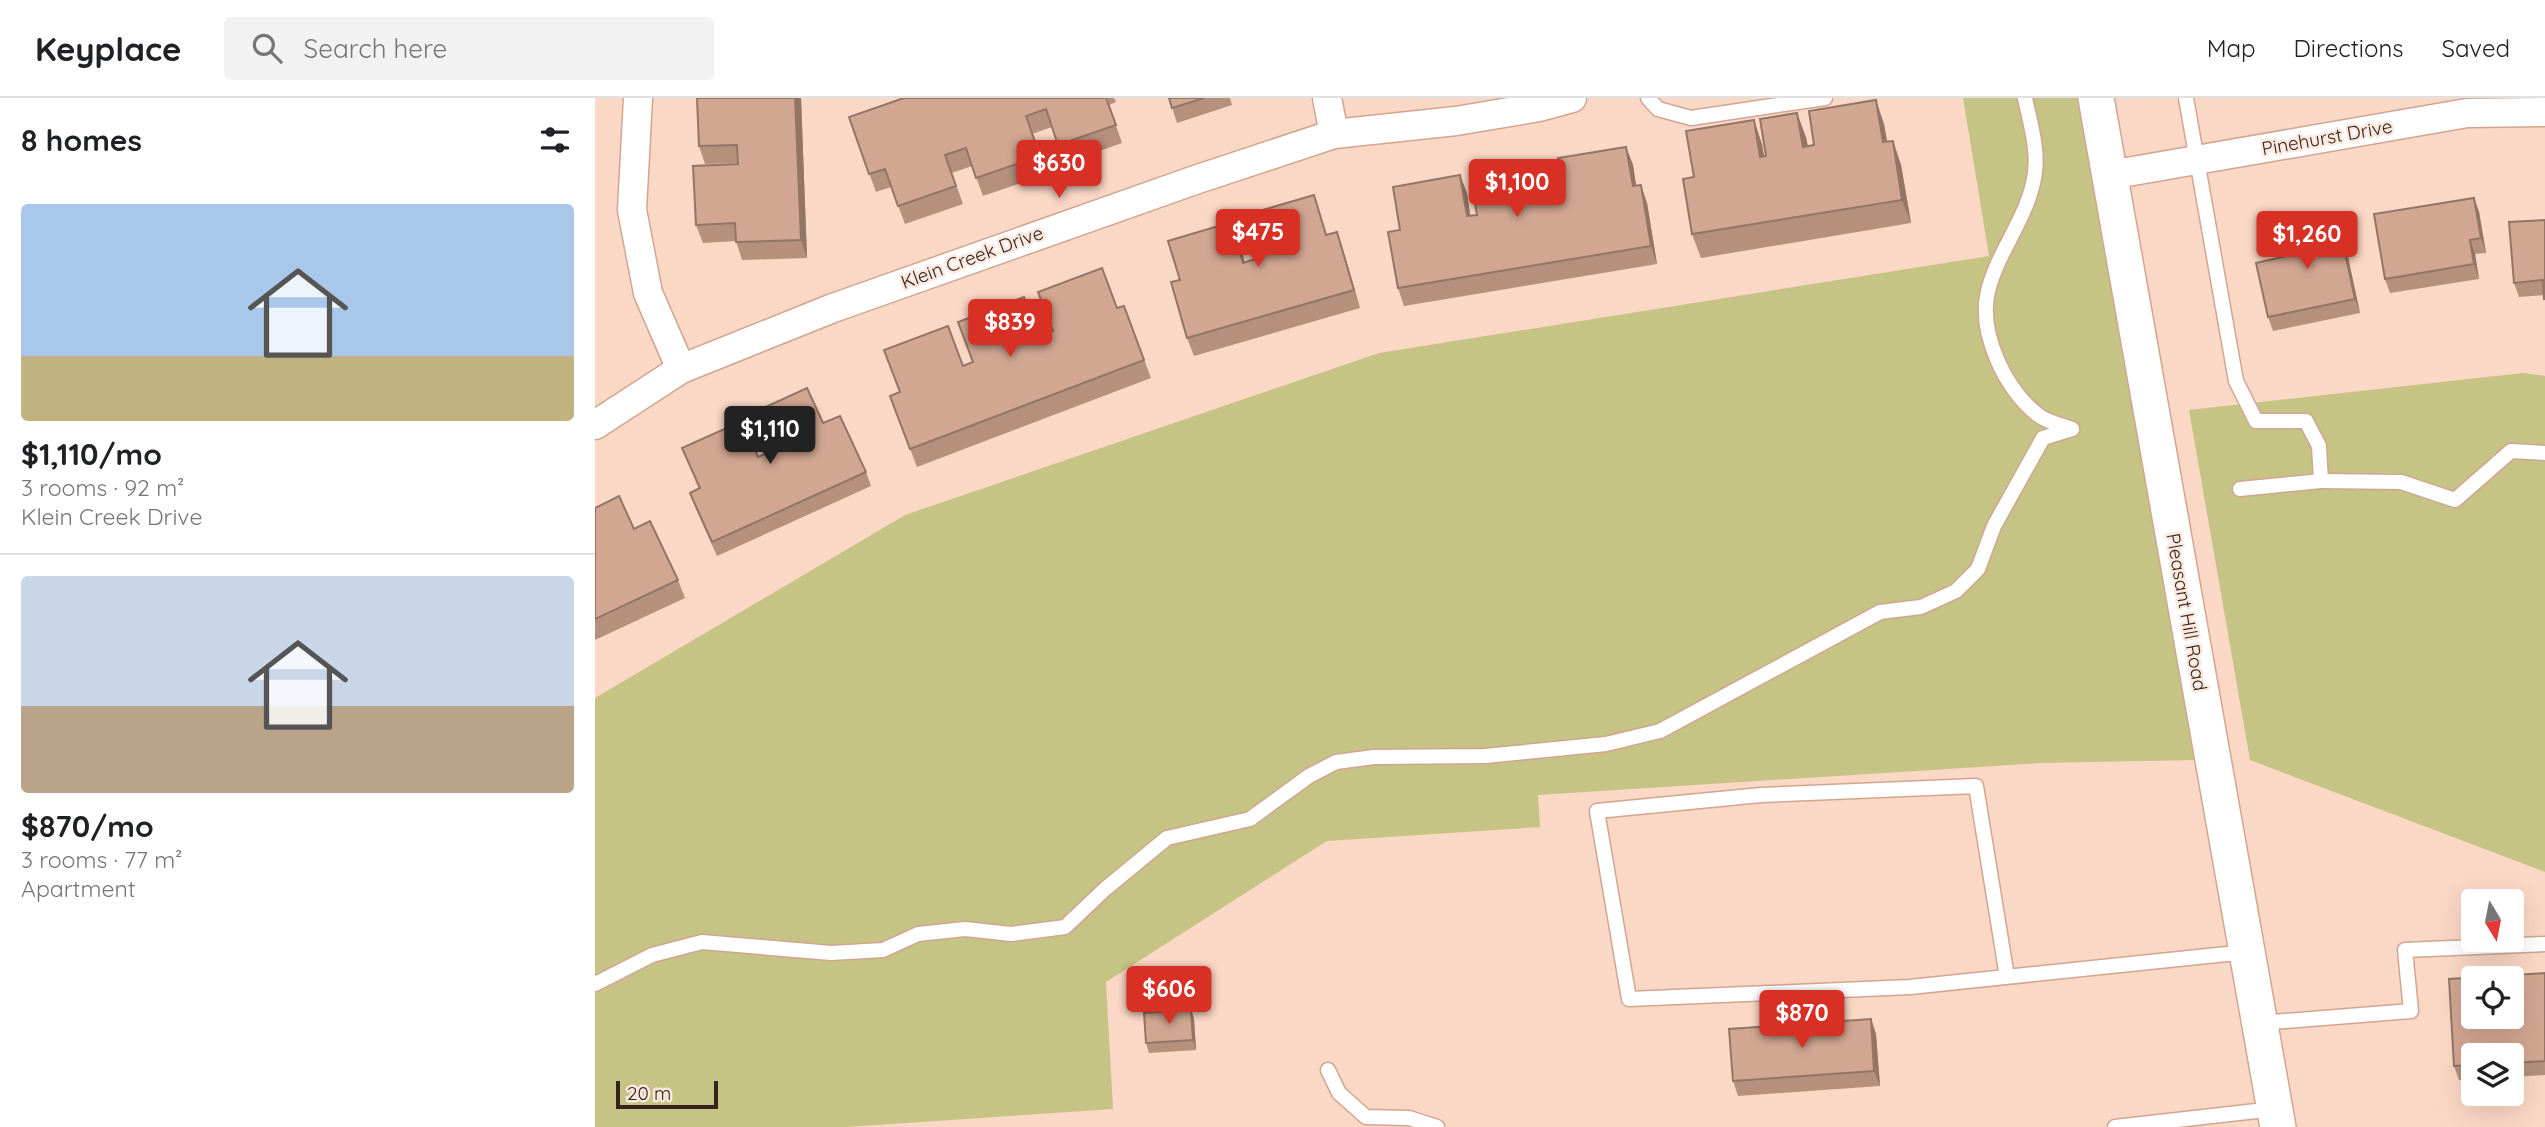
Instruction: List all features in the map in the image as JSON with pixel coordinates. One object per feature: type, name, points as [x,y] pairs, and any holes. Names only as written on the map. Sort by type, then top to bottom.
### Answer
[{"type":"street","points":[[638,98],[632,209],[648,293],[681,369]]},
{"type":"street","points":[[1327,98],[1334,134]]},
{"type":"street","name":"Klein Creek Drive","points":[[595,425],[681,369],[833,308],[1021,239],[1334,134],[1456,121],[1539,107],[1572,98]]},
{"type":"street","name":"Pleasant Hill Road","points":[[2096,98],[2277,1118]]},
{"type":"street","name":"Pinehurst Drive","points":[[2110,175],[2467,113],[2545,112]]},
{"type":"lane","points":[[1648,98],[1658,109],[1691,118],[1825,98]]},
{"type":"lane","points":[[595,984],[652,955],[702,942],[831,953],[883,950],[918,934],[965,929],[1011,934],[1065,927],[1105,889],[1167,838],[1249,819],[1308,776],[1336,762],[1374,757],[1485,756],[1606,744],[1660,731],[1880,612],[1921,607],[1956,591],[1978,569],[1994,526],[2043,438],[2072,429],[2041,417],[2023,402],[1996,356],[1989,329],[1986,307],[1988,290],[2029,197],[2035,173],[2036,155],[2025,98]]},
{"type":"lane","points":[[2186,98],[2236,381],[2256,421],[2306,421],[2319,446],[2321,481]]},
{"type":"lane","points":[[2240,489],[2321,481],[2401,482],[2455,500],[2511,451],[2545,453]]},
{"type":"lane","points":[[2007,977],[1976,786],[1761,795],[1597,811],[1629,999],[1910,987],[2007,977],[2247,952]]},
{"type":"lane","points":[[2260,1023],[2411,1012],[2405,950],[2545,944]]},
{"type":"lane","points":[[1328,1070],[1339,1093],[1366,1117],[1409,1118],[1437,1127]]},
{"type":"lane","points":[[2115,1127],[2277,1118]]},
{"type":"shaded area","points":[[1963,98],[2082,98],[2197,760],[2040,763],[1538,795],[1540,827],[1327,841],[1106,982],[1113,1109],[846,1127],[595,1127],[595,698],[905,515],[1379,353],[1989,256]]},
{"type":"shaded area","points":[[2523,373],[2545,376],[2545,872],[2250,760],[2189,410]]},
{"type":"building","points":[[697,98],[795,98],[801,240],[736,242],[735,223],[696,225],[693,166],[738,164],[737,145],[699,146]]},
{"type":"building","points":[[904,98],[1106,98],[1116,125],[1058,145],[1046,109],[1026,116],[1040,156],[976,178],[966,148],[945,155],[956,186],[898,206],[885,169],[869,174],[849,117]]},
{"type":"building","points":[[1169,98],[1204,98],[1172,108]]},
{"type":"building","points":[[1876,100],[1883,142],[1893,141],[1902,200],[1692,234],[1683,179],[1694,177],[1686,131],[1754,120],[1760,157],[1766,156],[1760,119],[1797,113],[1803,147],[1814,145],[1809,111]]},
{"type":"building","points":[[1626,147],[1633,186],[1641,185],[1651,246],[1398,288],[1388,232],[1400,230],[1393,187],[1460,175],[1467,216],[1477,215],[1470,173],[1538,162],[1543,196],[1564,193],[1558,158]]},
{"type":"building","points":[[1314,195],[1326,235],[1337,232],[1354,290],[1187,338],[1171,282],[1180,280],[1168,241],[1232,222],[1243,263],[1261,257],[1249,214]]},
{"type":"building","points":[[2474,198],[2481,238],[2470,240],[2474,264],[2385,279],[2374,214]]},
{"type":"building","points":[[2338,220],[2355,299],[2268,317],[2256,263],[2287,256],[2282,232]]},
{"type":"building","points":[[2545,220],[2544,299],[2543,280],[2514,283],[2509,222]]},
{"type":"building","points":[[1102,268],[1117,308],[1124,306],[1144,360],[910,449],[890,396],[900,392],[884,350],[948,326],[963,366],[973,362],[958,322],[1024,297],[1039,336],[1053,331],[1038,292]]},
{"type":"building","points":[[807,388],[823,423],[840,416],[866,472],[712,542],[690,493],[700,488],[682,448],[742,421],[758,457],[776,449],[759,410]]},
{"type":"building","points":[[619,496],[634,529],[650,521],[678,580],[595,619],[595,508]]},
{"type":"building","points":[[2545,973],[2545,1061],[2524,1062],[2524,1043],[2461,1043],[2461,1066],[2454,1066],[2449,979],[2461,978],[2461,1029],[2524,1029],[2524,974]]},
{"type":"building","points":[[1191,1010],[1193,1040],[1146,1043],[1144,1013]]},
{"type":"building","points":[[1871,1019],[1874,1071],[1733,1081],[1729,1029]]}]
